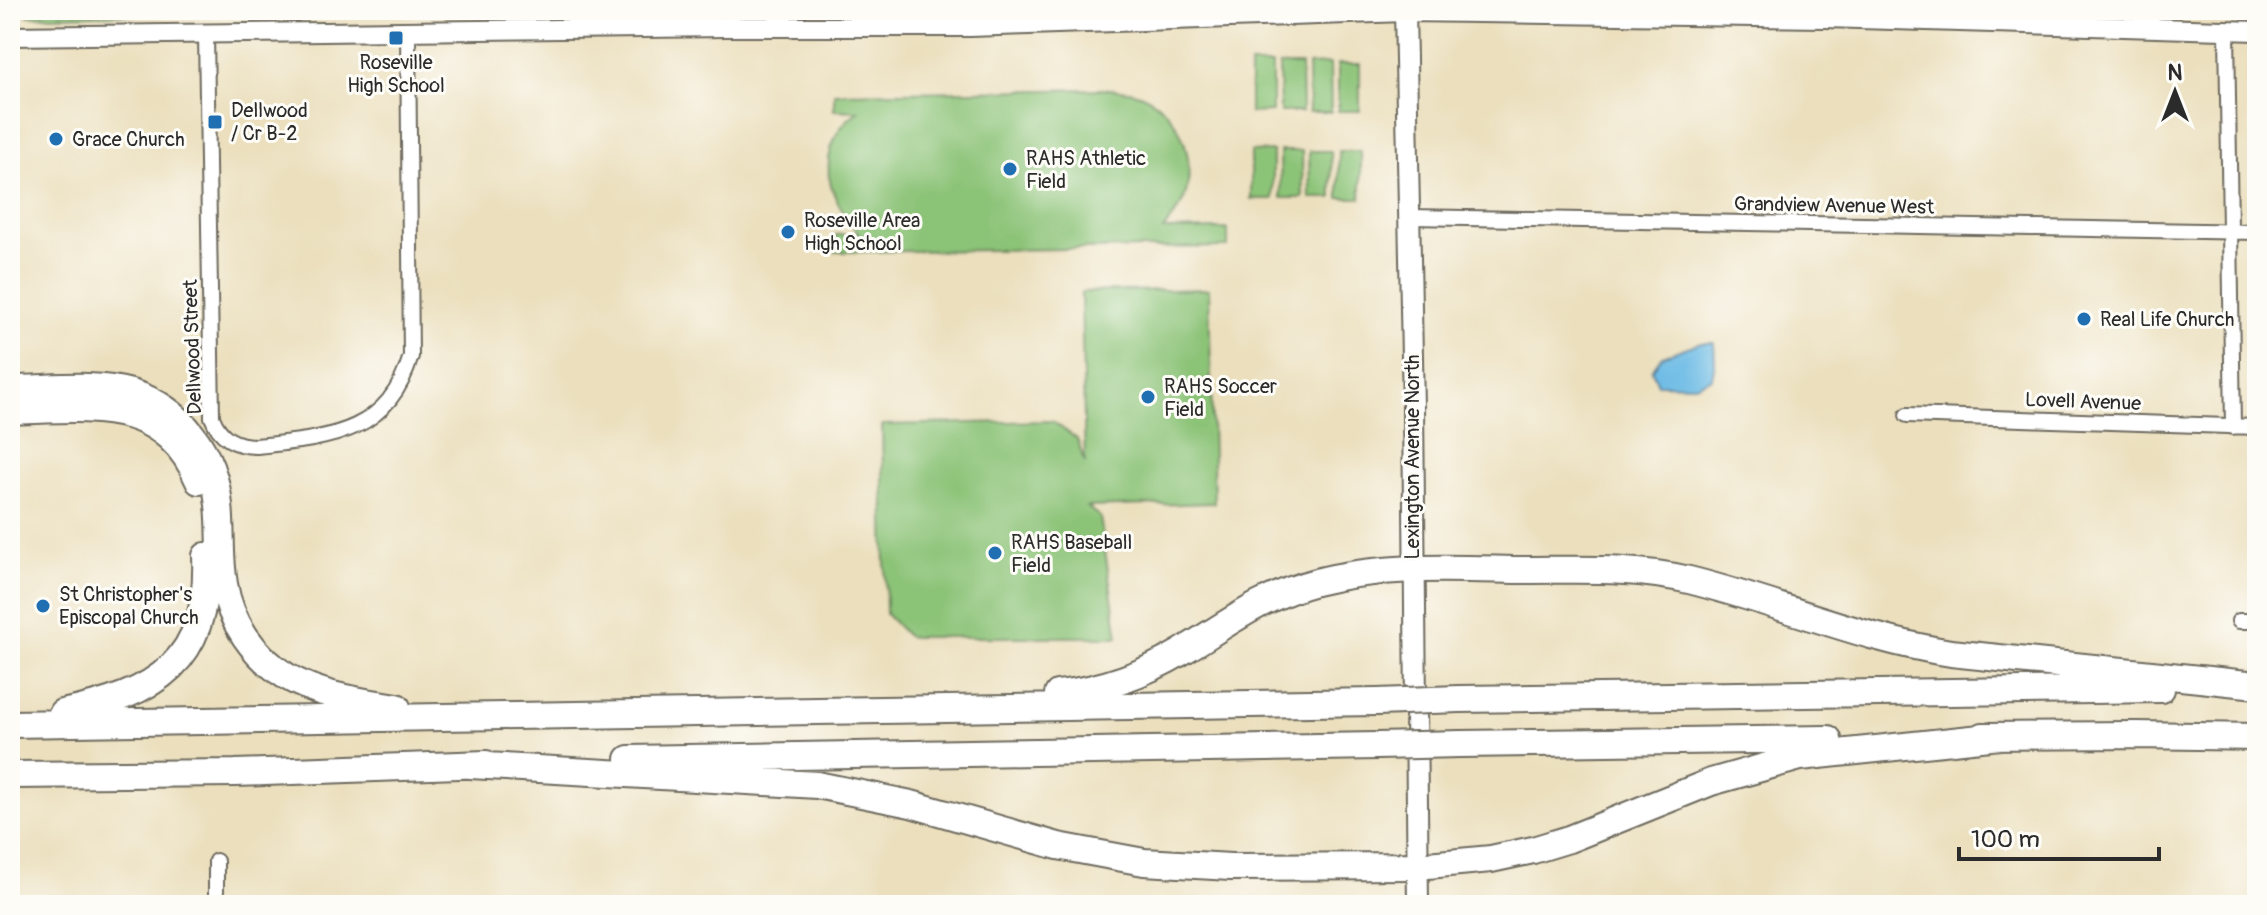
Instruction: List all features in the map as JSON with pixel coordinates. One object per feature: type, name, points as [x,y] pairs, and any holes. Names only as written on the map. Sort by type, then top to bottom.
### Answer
[{"type":"highway","points":[[10,389],[111,389],[148,399],[180,421],[204,451],[214,474],[220,507],[224,584],[228,603],[246,638],[280,672],[306,686],[362,701],[488,718]]},
{"type":"highway","points":[[10,411],[111,410],[130,414],[160,430],[184,454],[200,484],[205,508],[207,580],[205,604],[195,632],[180,657],[163,674],[120,698],[10,723]]},
{"type":"highway","points":[[935,709],[1074,692],[1121,680],[1165,661],[1239,614],[1289,590],[1352,575],[1413,569],[1638,571],[1693,581],[1908,646],[2257,688]]},
{"type":"highway","points":[[10,723],[488,718],[1459,699],[2257,688]]},
{"type":"highway","points":[[470,765],[817,785],[911,804],[1058,846],[1144,862],[1231,867],[1417,866],[1491,859],[1533,850],[1569,839],[1711,782],[1800,757],[2000,736]]},
{"type":"highway","points":[[10,775],[235,773],[667,758],[1460,744],[2000,736],[2257,737]]},
{"type":"main road","name":"Lexington Avenue North","points":[[1405,11],[1418,905]]},
{"type":"street","points":[[10,36],[1405,11],[1825,14],[2257,31]]},
{"type":"street","name":"Dellwood Street","points":[[206,34],[212,417],[228,439],[245,446],[257,446],[335,435],[355,428],[374,417],[392,399],[405,376],[411,356],[408,31]]},
{"type":"street","points":[[2227,31],[2233,427]]},
{"type":"street","name":"Grandview Avenue West","points":[[1410,217],[2257,232]]},
{"type":"street","name":"Lovell Avenue","points":[[1907,415],[2257,427]]},
{"type":"street","points":[[2239,621],[2257,621]]},
{"type":"street","points":[[216,861],[216,905]]},
{"type":"green space","points":[[28,10],[202,10],[203,14],[28,16]]},
{"type":"green space","points":[[1330,64],[1331,112],[1309,112],[1308,65]]},
{"type":"green space","points":[[1338,64],[1360,64],[1360,111],[1338,111]]},
{"type":"green space","points":[[1250,65],[1272,65],[1272,112],[1250,113]]},
{"type":"green space","points":[[1279,65],[1301,65],[1302,112],[1280,112]]},
{"type":"green space","name":"RAHS Athletic Field","points":[[1130,91],[1149,98],[1173,120],[1181,134],[1189,166],[1188,183],[1182,203],[1163,230],[1228,229],[1228,247],[835,252],[835,235],[859,234],[835,197],[829,171],[833,143],[842,126],[858,111],[834,110],[834,93]]},
{"type":"green space","points":[[1273,151],[1273,199],[1251,199],[1251,152]]},
{"type":"green space","points":[[1280,151],[1302,151],[1303,198],[1281,198]]},
{"type":"green space","points":[[1309,151],[1331,151],[1332,198],[1310,198]]},
{"type":"green space","points":[[1339,151],[1361,151],[1361,198],[1339,198]]},
{"type":"green space","name":"RAHS Baseball Field","points":[[1209,289],[1214,503],[1087,507],[1100,517],[1118,637],[908,637],[886,614],[882,425],[1052,421],[1077,439],[1085,463],[1081,292]]},
{"type":"water","points":[[1699,343],[1714,343],[1712,378],[1695,385],[1658,384],[1652,370],[1662,356]]},
{"type":"waterway","points":[[590,10],[600,23]]},
{"type":"place","name":"Roseville High School","points":[[396,38]]},
{"type":"place","name":"Dellwood / Cr B-2","points":[[215,122]]},
{"type":"place","name":"Grace Church","points":[[56,139]]},
{"type":"place","name":"RAHS Athletic Field","points":[[1010,169]]},
{"type":"place","name":"Roseville Area High School","points":[[788,232]]},
{"type":"place","name":"Real Life Church","points":[[2084,319]]},
{"type":"place","name":"RAHS Soccer Field","points":[[1148,397]]},
{"type":"place","name":"RAHS Baseball Field","points":[[995,553]]},
{"type":"place","name":"St Christopher's Episcopal Church","points":[[43,606]]}]
